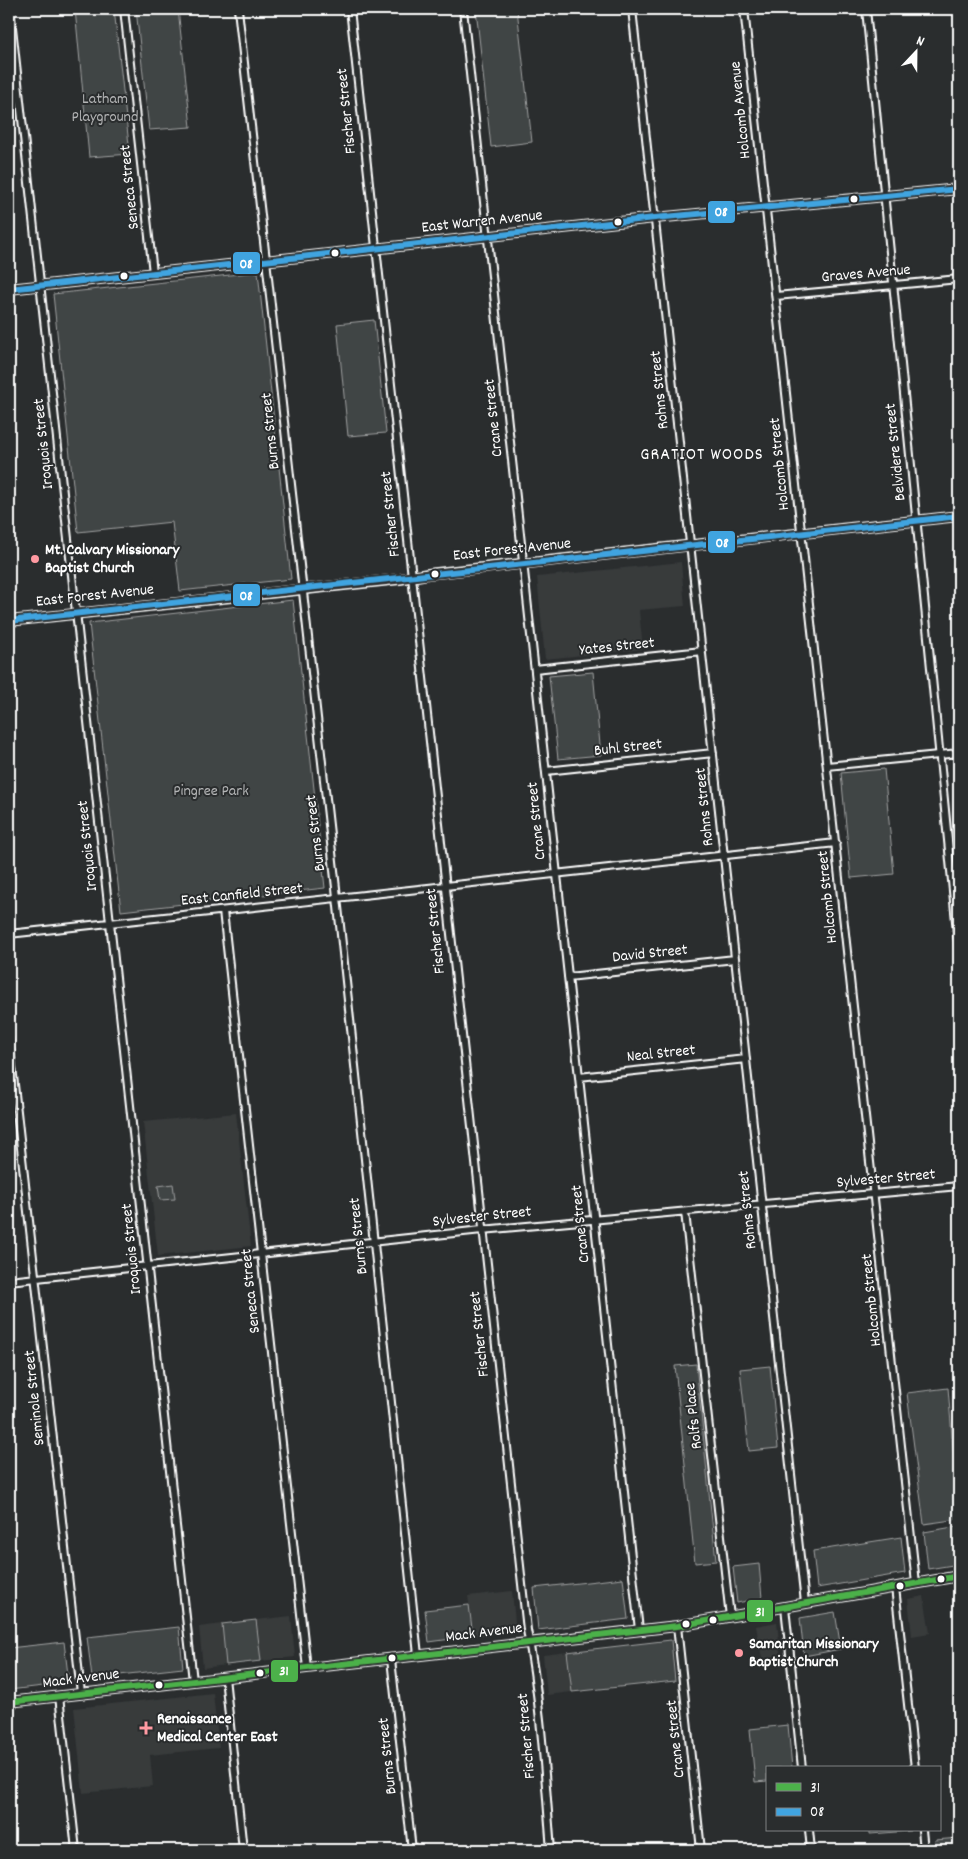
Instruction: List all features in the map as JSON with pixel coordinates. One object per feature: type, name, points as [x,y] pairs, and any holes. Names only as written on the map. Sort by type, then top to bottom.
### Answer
[{"type":"main road","name":"East Warren Avenue","points":[[9,288],[655,218],[959,189]]},
{"type":"main road","name":"East Forest Avenue","points":[[9,620],[959,516]]},
{"type":"main road","name":"Mack Avenue","points":[[9,1702],[677,1626],[959,1576]]},
{"type":"street","name":"Iroquois Street","points":[[10,9],[193,1681]]},
{"type":"street","name":"Seneca Street","points":[[124,9],[153,273]]},
{"type":"street","name":"Burns Street","points":[[238,9],[338,898],[418,1656]]},
{"type":"street","name":"Fischer Street","points":[[350,9],[482,1230],[538,1700],[551,1850]]},
{"type":"street","name":"Crane Street","points":[[463,9],[639,1630]]},
{"type":"street","name":"Rohns Street","points":[[632,9],[805,1603]]},
{"type":"street","name":"Holcomb Avenue","points":[[744,9],[766,208]]},
{"type":"street","name":"Belvidere Street","points":[[866,9],[959,952]]},
{"type":"street","name":"Holcomb Street","points":[[766,208],[916,1583]]},
{"type":"street","name":"Graves Avenue","points":[[776,296],[959,279]]},
{"type":"street","name":"Yates Street","points":[[535,669],[702,651]]},
{"type":"street","name":"Buhl Street","points":[[546,771],[713,753]]},
{"type":"street","points":[[827,766],[959,753]]},
{"type":"street","name":"East Canfield Street","points":[[9,934],[836,844]]},
{"type":"street","name":"Seneca Street","points":[[223,911],[307,1668]]},
{"type":"street","name":"David Street","points":[[568,977],[735,959]]},
{"type":"street","name":"Seminole Street","points":[[9,1039],[81,1694]]},
{"type":"street","name":"Neal Street","points":[[579,1077],[746,1059]]},
{"type":"street","name":"Sylvester Street","points":[[9,1281],[482,1230],[959,1186]]},
{"type":"street","name":"Rolfs Place","points":[[685,1212],[730,1617]]},
{"type":"street","points":[[894,1587],[915,1766]]},
{"type":"street","points":[[785,1607],[802,1766]]},
{"type":"street","name":"Crane Street","points":[[677,1626],[701,1850]]},
{"type":"street","name":"Burns Street","points":[[391,1659],[412,1850]]},
{"type":"street","points":[[225,1678],[243,1850]]},
{"type":"street","points":[[59,1696],[76,1850]]},
{"type":"street","points":[[809,1832],[811,1850]]},
{"type":"street","points":[[922,1832],[924,1850]]},
{"type":"shaded area","points":[[681,562],[685,606],[639,610],[643,649],[545,659],[537,577]]},
{"type":"shaded area","points":[[236,1113],[251,1246],[158,1256],[143,1122]]},
{"type":"shaded area","points":[[512,1591],[516,1632],[473,1636],[468,1596]]},
{"type":"shaded area","points":[[924,1596],[930,1633],[912,1636],[908,1599]]},
{"type":"shaded area","points":[[291,1616],[295,1657],[261,1661],[256,1620]]},
{"type":"shaded area","points":[[777,1622],[781,1660],[763,1664],[756,1626]]},
{"type":"shaded area","points":[[222,1624],[226,1665],[203,1668],[199,1627]]},
{"type":"shaded area","points":[[567,1652],[572,1692],[547,1695],[543,1655]]},
{"type":"shaded area","name":"Renaissance Medical Center East","points":[[213,1693],[219,1748],[150,1755],[153,1786],[83,1793],[74,1708]]},
{"type":"green space","name":"Latham Playground","points":[[75,9],[114,9],[130,154],[89,157]]},
{"type":"green space","name":"Latham Playground","points":[[136,9],[178,9],[191,127],[149,130]]},
{"type":"green space","points":[[476,9],[517,9],[532,142],[491,147]]},
{"type":"green space","points":[[258,272],[291,579],[180,591],[172,522],[78,532],[53,294]]},
{"type":"green space","points":[[374,320],[386,433],[348,436],[337,324]]},
{"type":"green space","name":"Pingree Park","points":[[293,600],[325,888],[121,911],[89,623]]},
{"type":"green space","points":[[593,672],[601,755],[558,759],[549,676]]},
{"type":"green space","points":[[884,769],[894,874],[851,878],[841,773]]},
{"type":"green space","points":[[173,1184],[175,1199],[160,1200],[158,1186]]},
{"type":"green space","points":[[696,1364],[716,1561],[695,1563],[675,1366]]},
{"type":"green space","points":[[770,1366],[778,1448],[749,1451],[740,1369]]},
{"type":"green space","points":[[948,1388],[959,1519],[924,1524],[907,1393]]},
{"type":"green space","points":[[959,1526],[959,1564],[928,1569],[924,1532]]},
{"type":"green space","points":[[901,1537],[905,1573],[817,1588],[813,1551]]},
{"type":"green space","points":[[759,1564],[762,1598],[737,1603],[733,1567]]},
{"type":"green space","points":[[623,1578],[628,1619],[538,1630],[534,1588]]},
{"type":"green space","points":[[469,1605],[473,1636],[429,1642],[425,1610]]},
{"type":"green space","points":[[835,1612],[841,1649],[804,1656],[800,1618]]},
{"type":"green space","points":[[256,1620],[261,1661],[226,1665],[222,1624]]},
{"type":"green space","points":[[179,1627],[183,1668],[92,1678],[87,1637]]},
{"type":"green space","points":[[671,1640],[675,1681],[572,1692],[567,1652]]},
{"type":"green space","points":[[64,1642],[69,1683],[9,1690],[9,1648]]},
{"type":"green space","points":[[788,1725],[792,1766],[766,1766],[766,1781],[755,1782],[750,1729]]},
{"type":"green space","points":[[870,1832],[897,1832],[870,1834]]},
{"type":"green space","points":[[959,1838],[959,1850],[936,1850],[935,1840]]},
{"type":"transit line","name":"08","points":[[9,289],[655,218],[959,189]]},
{"type":"transit line","name":"08","points":[[9,621],[959,516]]},
{"type":"transit line","name":"31","points":[[9,1702],[677,1626],[959,1576]]},
{"type":"place","name":"Mt. Calvary Missionary Baptist Church","points":[[35,559]]},
{"type":"place","name":"Samaritan Missionary Baptist Church","points":[[739,1653]]},
{"type":"place","name":"Renaissance Medical Center East","points":[[146,1728]]},
{"type":"district","name":"GRATIOT WOODS","points":[[702,455]]}]
